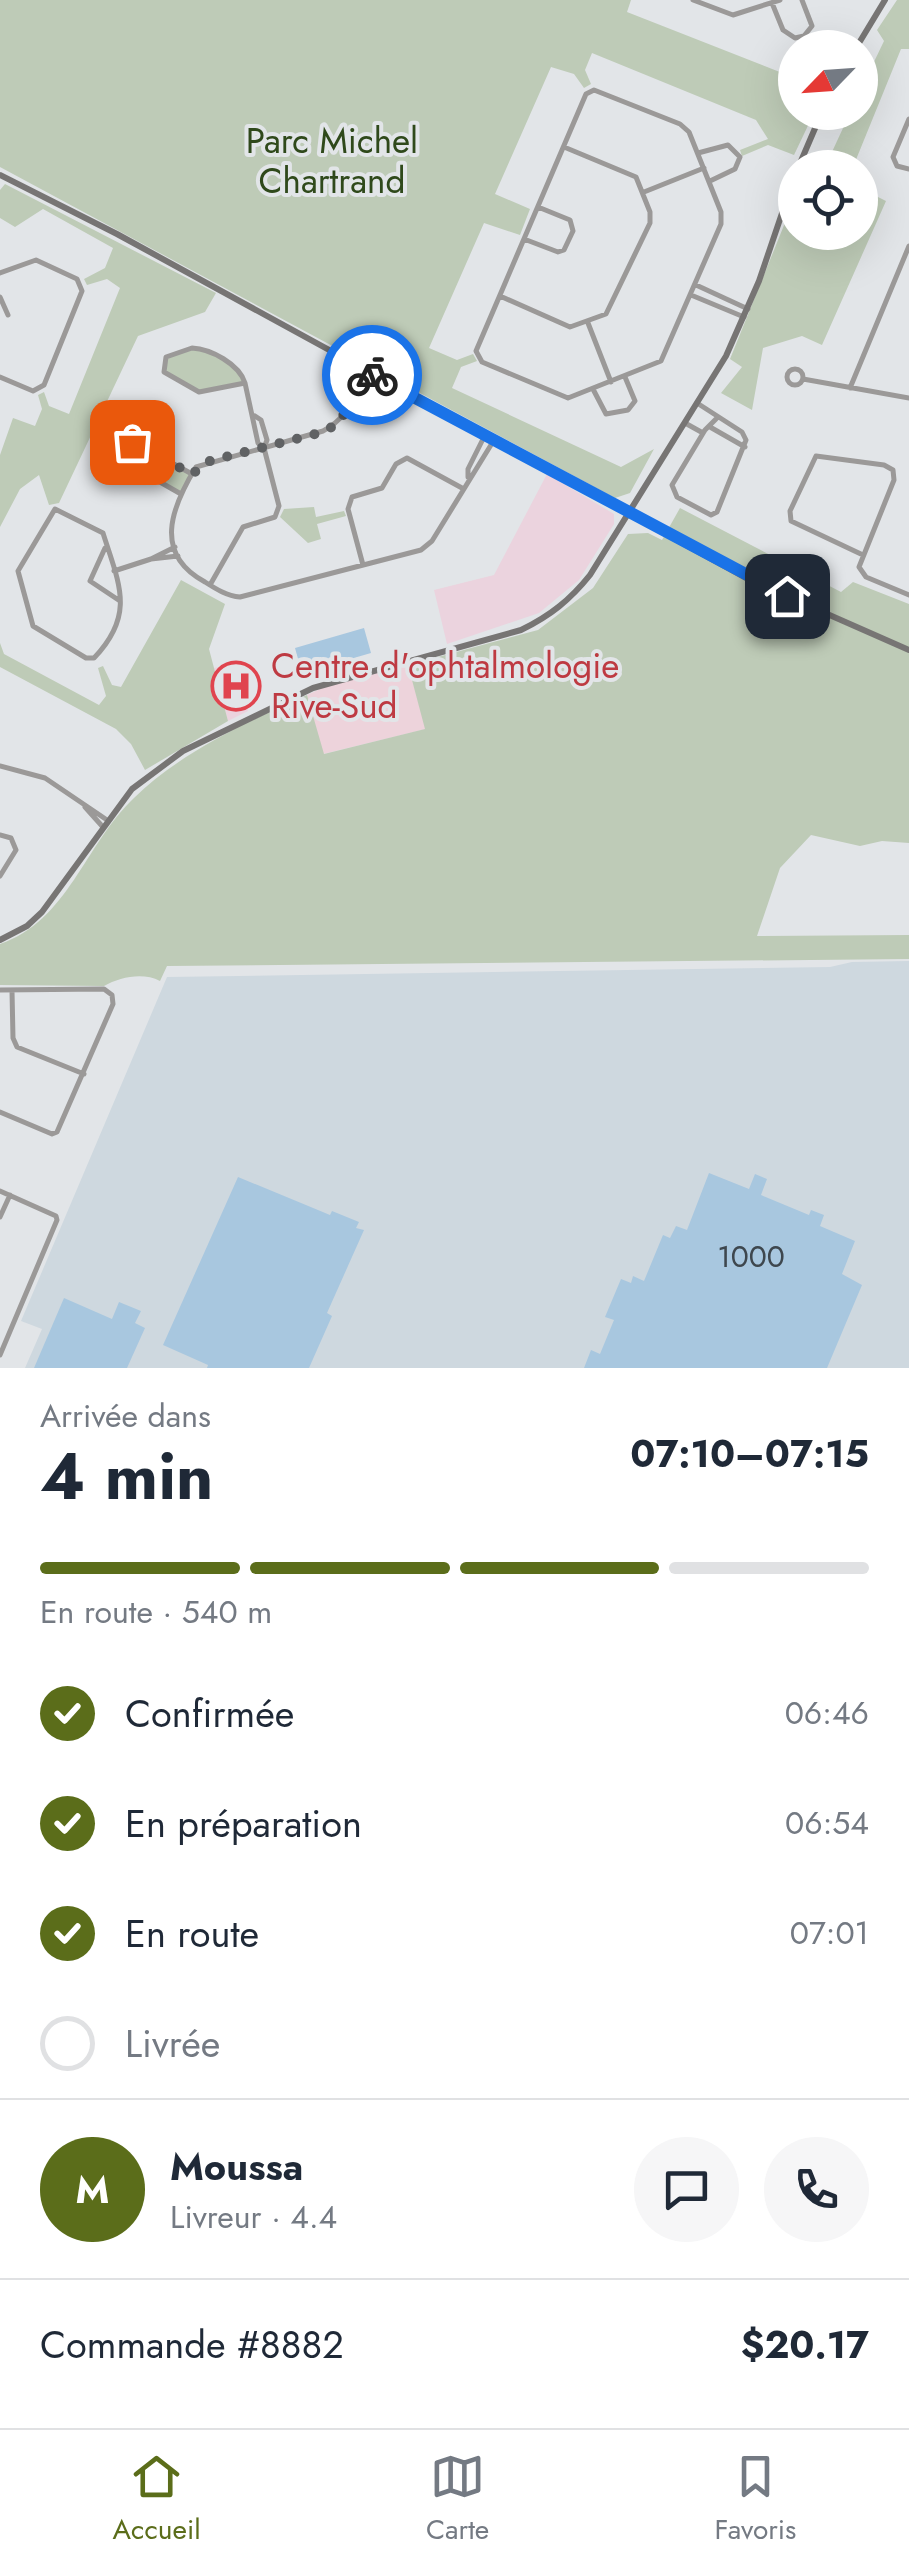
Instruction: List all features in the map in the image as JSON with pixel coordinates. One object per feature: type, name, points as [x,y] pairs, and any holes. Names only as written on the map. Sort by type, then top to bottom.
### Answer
[{"type":"street","points":[[692,0],[732,16],[780,0]]},
{"type":"street","points":[[772,4],[783,30],[795,38],[804,36],[812,26],[802,0]]},
{"type":"street","points":[[867,30],[885,0]]},
{"type":"street","points":[[594,90],[680,124],[689,132],[710,181],[722,224],[666,355],[654,365],[594,390],[565,397],[482,362],[476,350],[564,147],[586,94],[594,90]]},
{"type":"street","points":[[909,119],[894,154],[895,164],[909,170]]},
{"type":"street","points":[[698,153],[728,145],[740,157],[735,170],[710,181]]},
{"type":"street","points":[[500,296],[564,326],[588,323],[611,310],[650,223],[644,192],[636,178],[564,147]]},
{"type":"street","points":[[644,192],[704,168]]},
{"type":"street","points":[[0,175],[117,234],[756,583],[909,650]]},
{"type":"street","points":[[524,239],[558,252],[564,250],[573,231],[570,220],[538,207]]},
{"type":"street","points":[[0,940],[27,926],[42,912],[132,789],[167,761],[313,688],[521,630],[549,616],[590,575],[697,403],[746,313],[778,223]]},
{"type":"street","points":[[850,388],[909,246]]},
{"type":"street","points":[[0,273],[36,260],[78,279],[82,290],[44,385],[33,391],[0,378]]},
{"type":"street","points":[[696,285],[746,313]]},
{"type":"street","points":[[692,296],[746,313]]},
{"type":"street","points":[[0,297],[8,315]]},
{"type":"street","points":[[588,323],[611,382]]},
{"type":"street","points":[[210,585],[243,527],[275,518],[279,506],[264,448],[264,430],[261,420],[254,416],[245,383],[236,367],[202,349],[166,358],[162,364],[164,372],[199,392],[245,383]]},
{"type":"street","points":[[345,412],[362,369]]},
{"type":"street","points":[[371,374],[337,424],[323,432],[210,461],[192,474],[170,528],[188,574],[240,598],[426,548],[494,440]]},
{"type":"street","points":[[594,390],[606,414],[628,410],[635,402],[625,377]]},
{"type":"street","points":[[803,379],[909,398]]},
{"type":"street","points":[[697,403],[716,419],[742,432],[745,448],[717,512],[709,514],[679,498],[672,487],[716,419]]},
{"type":"street","points":[[685,423],[703,434]]},
{"type":"street","points":[[710,427],[745,448]]},
{"type":"street","points":[[468,478],[468,469],[485,436]]},
{"type":"street","points":[[182,494],[123,461],[120,455],[126,443],[132,442],[192,474]]},
{"type":"street","points":[[863,555],[791,520],[790,511],[816,456],[884,465],[894,472],[859,566],[863,575],[909,595]]},
{"type":"street","points":[[362,565],[348,509],[352,497],[382,488],[396,464],[407,458],[462,488]]},
{"type":"street","points":[[61,509],[98,530],[114,572],[123,603],[120,617],[94,658],[37,631],[29,619],[18,571],[50,512],[61,509]]},
{"type":"street","points":[[106,545],[90,581],[123,603]]},
{"type":"street","points":[[151,560],[175,547]]},
{"type":"street","points":[[114,572],[178,556]]},
{"type":"street","points":[[0,766],[44,778],[105,823]]},
{"type":"street","points":[[0,835],[11,838],[16,850],[0,876]]},
{"type":"street","points":[[0,990],[104,988],[112,995],[113,1004],[57,1132],[52,1134],[0,1112]]},
{"type":"street","points":[[12,990],[12,1038],[18,1047],[84,1074]]},
{"type":"street","points":[[0,1191],[58,1220],[0,1355]]},
{"type":"street","points":[[0,1217],[10,1196]]},
{"type":"shaded area","points":[[547,474],[614,514],[614,524],[579,580],[539,613],[447,644],[434,590],[494,575]]},
{"type":"shaded area","points":[[236,663],[248,711],[228,721],[214,668]]},
{"type":"shaded area","points":[[408,665],[426,729],[323,754],[307,695],[331,684]]},
{"type":"shaded area","points":[[909,961],[909,1368],[25,1368],[42,1329],[21,1321],[167,977],[830,967],[852,962]]},
{"type":"green space","name":"Parc Michel Chartrand","points":[[0,0],[631,0],[627,12],[778,71],[778,130],[806,130],[796,150],[768,145],[742,156],[740,150],[768,139],[756,120],[592,53],[585,70],[591,84],[584,88],[574,74],[551,67],[495,194],[530,209],[520,235],[484,223],[429,348],[457,360],[473,354],[477,361],[461,367],[452,388],[621,467],[654,449],[630,493],[615,498],[0,167]]},
{"type":"green space","points":[[897,0],[909,0],[909,49],[901,49],[878,106],[878,54],[884,41],[877,30]]},
{"type":"green space","points":[[842,130],[868,130],[860,150],[833,150]]},
{"type":"green space","points":[[5,184],[216,293],[205,312],[138,336],[59,503],[49,505],[39,475],[20,489],[0,527],[0,455],[13,418],[35,426],[42,409],[38,395],[44,392],[49,406],[69,414],[120,288],[107,279],[87,285],[84,279],[105,268],[113,248],[43,209],[15,227],[0,218],[0,190]]},
{"type":"green space","points":[[878,197],[886,201],[878,219]]},
{"type":"green space","points":[[778,240],[778,250],[864,250],[822,345],[802,336],[763,348],[752,410],[721,393],[742,367],[730,359]]},
{"type":"green space","points":[[192,348],[223,359],[245,383],[199,392],[164,372],[166,357]]},
{"type":"green space","points":[[132,441],[192,474],[182,494],[123,461],[120,455],[126,443]]},
{"type":"green space","points":[[314,507],[316,517],[344,511],[346,516],[317,524],[321,539],[308,543],[280,517],[284,509]]},
{"type":"green space","points":[[680,508],[841,592],[853,582],[909,604],[909,843],[882,841],[860,846],[811,835],[780,868],[757,936],[909,935],[909,959],[167,966],[160,981],[139,976],[104,986],[0,985],[0,944],[43,918],[117,817],[172,766],[238,727],[307,695],[324,754],[425,729],[408,665],[538,630],[593,588],[628,534],[648,533],[662,540]]},
{"type":"green space","points":[[181,580],[225,604],[209,649],[228,721],[145,770],[131,744],[116,729],[0,667],[0,643],[4,654],[99,705],[106,696],[98,668],[103,666],[112,685],[121,687]]},
{"type":"building","points":[[364,628],[371,653],[302,673],[295,648]]},
{"type":"building","points":[[709,1173],[749,1189],[755,1174],[767,1179],[761,1195],[809,1215],[811,1210],[824,1215],[820,1226],[855,1241],[842,1274],[862,1285],[827,1368],[584,1368],[591,1350],[600,1354],[614,1320],[605,1317],[621,1279],[631,1283],[633,1276],[644,1281],[663,1235],[670,1238],[676,1226],[687,1230]]},
{"type":"building","points":[[238,1177],[330,1215],[332,1211],[359,1222],[356,1228],[364,1230],[327,1313],[332,1316],[309,1368],[207,1368],[208,1365],[163,1345]]},
{"type":"building","points":[[64,1298],[112,1319],[119,1302],[141,1311],[135,1323],[145,1328],[127,1368],[34,1368]]},
{"type":"way so far","points":[[132,442],[192,474],[210,461],[323,432],[337,424],[372,375]]},
{"type":"place","name":"Centre d'ophtalmologie Rive-Sud","points":[[236,686]]},
{"type":"route","points":[[372,375],[619,505],[724,566],[787,596]]}]
